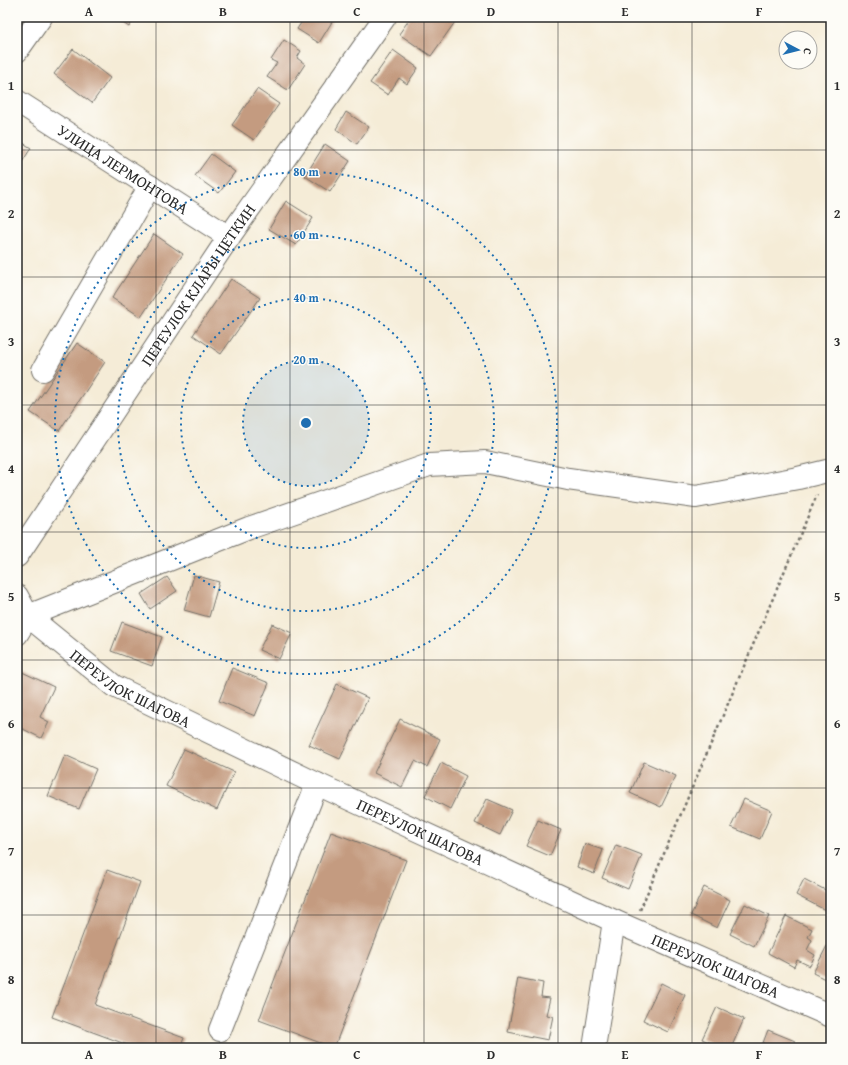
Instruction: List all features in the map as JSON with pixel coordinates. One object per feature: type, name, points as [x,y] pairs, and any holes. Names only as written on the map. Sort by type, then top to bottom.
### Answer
[{"type":"street","points":[[17,51],[41,17]]},
{"type":"street","name":"ПЕРЕУЛОК КЛАРЫ ЦЕТКИН","points":[[17,556],[229,237],[385,17]]},
{"type":"street","name":"УЛИЦА ЛЕРМОНТОВА","points":[[17,101],[229,237]]},
{"type":"street","points":[[43,370],[150,186]]},
{"type":"street","points":[[17,596],[22,625],[249,528],[429,465],[485,462],[568,479],[696,497],[798,478],[829,470]]},
{"type":"street","name":"ПЕРЕУЛОК ШАГОВА","points":[[22,625],[114,686],[317,784],[623,925],[831,1016]]},
{"type":"street","points":[[220,1030],[317,784]]},
{"type":"street","points":[[594,1048],[623,925]]},
{"type":"path","points":[[623,925],[829,470]]},
{"type":"building","points":[[114,17],[135,17],[129,27]]},
{"type":"building","points":[[305,17],[335,17],[319,43],[297,29]]},
{"type":"building","points":[[411,17],[448,17],[455,22],[431,56],[399,34]]},
{"type":"building","points":[[284,40],[301,51],[297,58],[305,64],[288,90],[267,77],[277,63],[271,60]]},
{"type":"building","points":[[73,49],[110,78],[92,103],[54,74]]},
{"type":"building","points":[[393,50],[418,68],[407,84],[399,78],[388,95],[370,83]]},
{"type":"building","points":[[257,89],[279,104],[254,140],[232,125]]},
{"type":"building","points":[[346,112],[369,127],[357,144],[336,129]]},
{"type":"building","points":[[17,139],[31,148],[17,170]]},
{"type":"building","points":[[325,144],[350,161],[330,192],[305,176]]},
{"type":"building","points":[[211,154],[235,172],[219,193],[195,176]]},
{"type":"building","points":[[286,201],[313,218],[296,245],[269,229]]},
{"type":"building","points":[[154,234],[183,254],[141,317],[112,298]]},
{"type":"building","points":[[231,279],[260,298],[221,354],[193,335]]},
{"type":"building","points":[[77,343],[105,362],[59,431],[30,412]]},
{"type":"building","points":[[194,575],[219,582],[209,617],[184,610]]},
{"type":"building","points":[[167,577],[177,591],[150,609],[141,594]]},
{"type":"building","points":[[122,622],[162,637],[152,666],[111,651]]},
{"type":"building","points":[[272,624],[292,633],[279,659],[259,650]]},
{"type":"building","points":[[232,668],[269,683],[255,716],[219,701]]},
{"type":"building","points":[[20,671],[54,687],[40,717],[49,722],[41,738],[17,726],[17,677]]},
{"type":"building","points":[[337,684],[368,698],[340,759],[309,745]]},
{"type":"building","points":[[400,719],[440,739],[427,767],[415,761],[402,787],[374,773]]},
{"type":"building","points":[[184,749],[234,772],[217,810],[166,786]]},
{"type":"building","points":[[65,755],[96,769],[79,809],[48,796]]},
{"type":"building","points":[[644,762],[676,776],[661,807],[630,793]]},
{"type":"building","points":[[441,763],[466,776],[450,809],[425,796]]},
{"type":"building","points":[[487,799],[512,810],[500,835],[475,823]]},
{"type":"building","points":[[744,799],[772,811],[760,839],[731,827]]},
{"type":"building","points":[[538,820],[561,830],[550,856],[526,846]]},
{"type":"building","points":[[331,832],[406,860],[334,1048],[259,1020]]},
{"type":"building","points":[[585,844],[603,850],[594,874],[577,867]]},
{"type":"building","points":[[616,845],[642,855],[628,889],[602,878]]},
{"type":"building","points":[[107,870],[140,882],[95,1005],[184,1038],[180,1048],[136,1048],[52,1017]]},
{"type":"building","points":[[804,879],[831,893],[831,913],[796,895]]},
{"type":"building","points":[[704,887],[730,900],[717,928],[691,915]]},
{"type":"building","points":[[745,904],[769,916],[754,946],[730,934]]},
{"type":"building","points":[[786,916],[812,929],[808,937],[812,940],[807,950],[815,955],[810,966],[797,960],[794,967],[768,953]]},
{"type":"building","points":[[831,938],[831,982],[813,973]]},
{"type":"building","points":[[518,978],[543,983],[541,997],[550,998],[546,1015],[553,1016],[548,1040],[508,1032]]},
{"type":"building","points":[[661,983],[685,995],[668,1032],[643,1020]]},
{"type":"building","points":[[717,1007],[744,1019],[731,1048],[722,1048],[702,1039]]},
{"type":"building","points":[[768,1030],[795,1041],[792,1048],[761,1048]]}]
